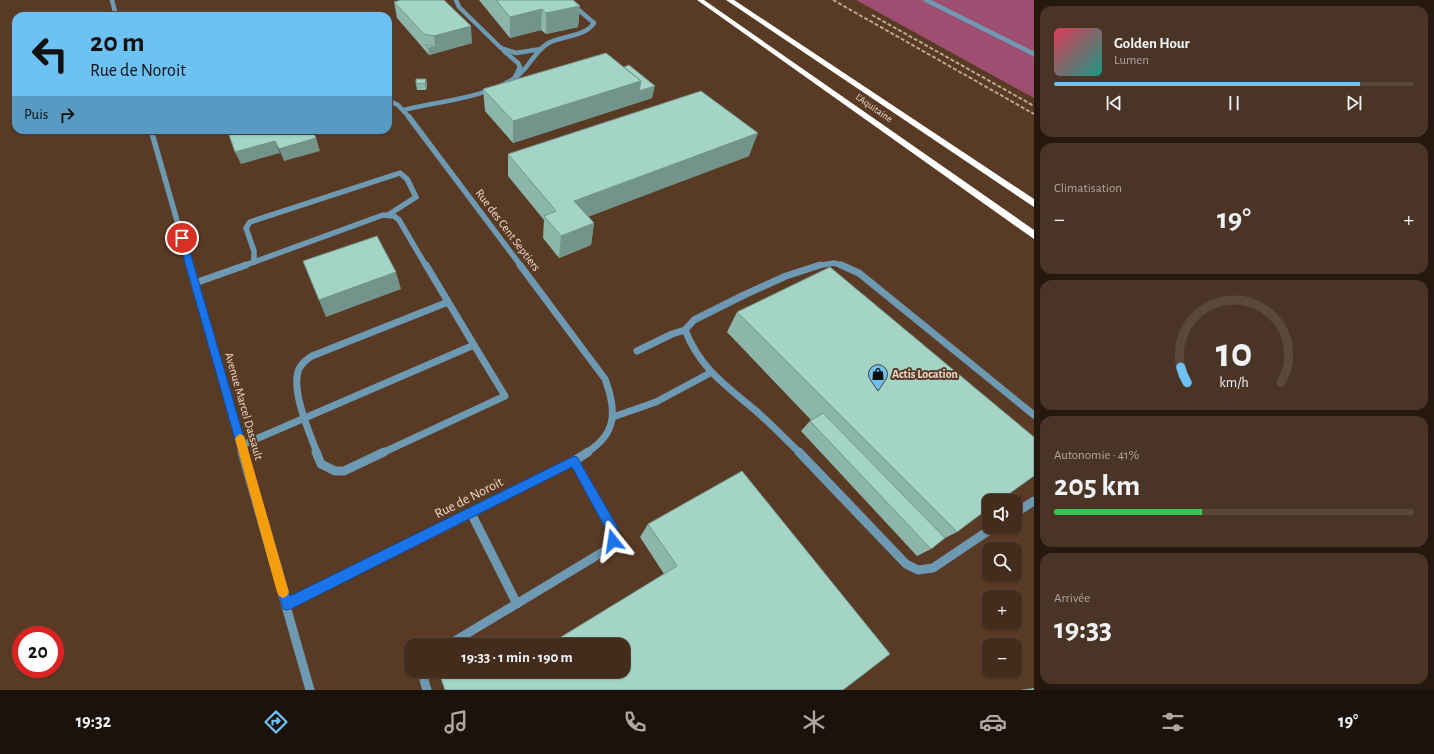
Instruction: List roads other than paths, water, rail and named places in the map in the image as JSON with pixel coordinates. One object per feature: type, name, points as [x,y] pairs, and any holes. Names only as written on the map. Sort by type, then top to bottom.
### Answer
[{"type":"highway","name":"L'Aquitaine","points":[[700,0],[1034,235]]},
{"type":"highway","name":"L'Aquitaine","points":[[730,0],[1034,204]]},
{"type":"street","points":[[113,0],[115,12]]},
{"type":"street","points":[[456,0],[459,7],[518,63],[520,67],[514,78]]},
{"type":"street","points":[[404,110],[492,88],[526,71],[547,44],[560,38],[588,31],[594,23],[567,0]]},
{"type":"street","points":[[926,0],[1034,54]]},
{"type":"street","points":[[501,48],[516,53],[541,50]]},
{"type":"street","name":"Rue des Cent Septiers","points":[[392,102],[404,110],[606,379]]},
{"type":"street","name":"Avenue Marcel Dassault","points":[[152,134],[242,445],[310,690]]},
{"type":"street","points":[[254,262],[254,251],[246,228],[250,222],[400,173],[407,179],[416,194],[416,197],[388,215]]},
{"type":"street","points":[[195,283],[383,215],[388,215],[399,220],[474,345],[504,396],[344,471],[335,471],[321,464],[304,417],[298,382],[298,372],[306,359],[448,302]]},
{"type":"street","points":[[637,351],[672,334],[685,330],[694,320],[776,281],[815,264],[833,263],[846,266],[859,273],[1034,415]]},
{"type":"street","points":[[685,330],[689,343],[710,373],[767,421],[906,564],[918,570],[933,568],[984,534]]},
{"type":"street","points":[[242,445],[474,345]]},
{"type":"street","points":[[613,417],[656,402],[710,373]]},
{"type":"street","name":"Rue de Noroit","points":[[287,604],[574,461],[599,445],[608,433],[613,417],[612,397],[606,379]]},
{"type":"street","points":[[460,638],[606,550],[613,541],[613,530],[574,461]]},
{"type":"street","points":[[1022,508],[1034,500]]},
{"type":"street","points":[[471,513],[517,604]]},
{"type":"street","points":[[424,678],[427,690]]},
{"type":"railway","points":[[833,0],[1034,114]]},
{"type":"railway","points":[[872,15],[1034,106]]},
{"type":"place","name":"Actis Location","points":[[878,391]]}]
